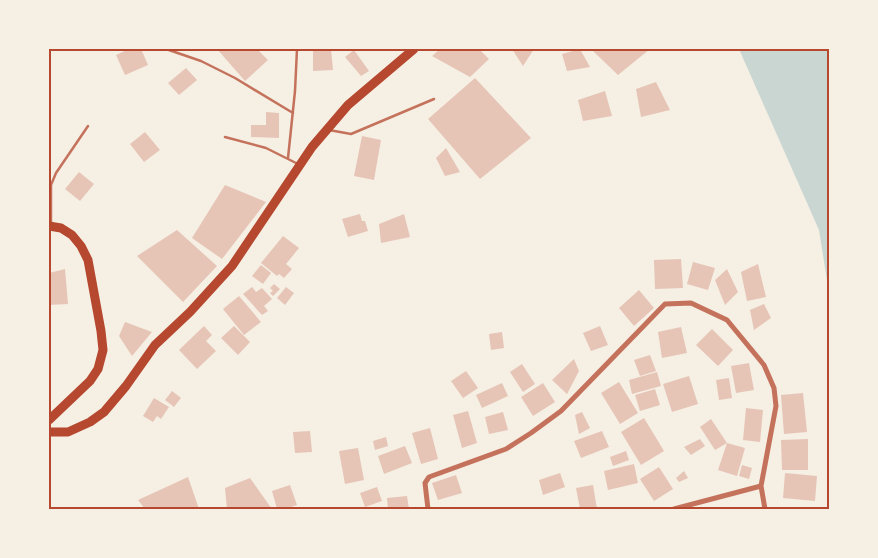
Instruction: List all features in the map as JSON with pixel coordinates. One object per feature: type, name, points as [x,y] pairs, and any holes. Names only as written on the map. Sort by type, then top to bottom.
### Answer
[{"type":"main road","points":[[49,432],[68,432],[90,422],[104,412],[168,330],[190,312],[227,272],[299,164],[348,105],[414,49]]},
{"type":"main road","points":[[49,420],[90,381],[98,369],[102,350],[101,331],[88,260],[82,246],[72,235],[61,228],[50,226]]},
{"type":"street","points":[[428,509],[425,483],[428,477],[506,449],[531,433],[561,411],[665,304],[691,303],[727,320],[764,365],[774,388],[776,406],[761,486],[765,509]]},
{"type":"street","points":[[674,509],[761,486]]},
{"type":"lane","points":[[166,49],[201,61],[235,78],[293,113]]},
{"type":"lane","points":[[288,158],[297,49]]},
{"type":"lane","points":[[328,130],[351,134],[434,98]]},
{"type":"lane","points":[[50,226],[52,185],[56,173],[88,126]]},
{"type":"lane","points":[[225,137],[266,148],[299,164]]},
{"type":"shaded area","points":[[739,49],[829,49],[829,293],[819,230]]},
{"type":"building","points":[[129,49],[141,49],[148,65],[125,75],[116,55]]},
{"type":"building","points":[[217,49],[257,49],[268,60],[245,81]]},
{"type":"building","points":[[313,49],[331,49],[333,70],[313,71]]},
{"type":"building","points":[[440,49],[479,49],[489,59],[470,77],[432,56]]},
{"type":"building","points":[[512,49],[534,49],[523,66]]},
{"type":"building","points":[[580,49],[590,67],[567,71],[562,54]]},
{"type":"building","points":[[594,49],[650,49],[618,75],[593,51]]},
{"type":"building","points":[[354,50],[369,71],[361,76],[345,57]]},
{"type":"building","points":[[186,68],[197,80],[179,95],[168,83]]},
{"type":"building","points":[[475,78],[531,138],[480,179],[428,119]]},
{"type":"building","points":[[656,82],[670,110],[641,117],[636,89]]},
{"type":"building","points":[[605,91],[612,116],[583,121],[578,100]]},
{"type":"building","points":[[266,112],[279,113],[279,138],[251,137],[251,125],[266,125]]},
{"type":"building","points":[[145,132],[160,150],[144,162],[130,144]]},
{"type":"building","points":[[362,136],[381,140],[374,180],[354,176]]},
{"type":"building","points":[[446,148],[460,172],[445,176],[436,158]]},
{"type":"building","points":[[79,172],[94,184],[80,201],[65,189]]},
{"type":"building","points":[[225,185],[266,202],[222,259],[192,238]]},
{"type":"building","points":[[360,214],[362,221],[365,221],[368,231],[348,237],[342,219]]},
{"type":"building","points":[[404,214],[410,237],[381,243],[379,224]]},
{"type":"building","points":[[177,230],[217,266],[183,302],[137,256]]},
{"type":"building","points":[[283,236],[299,248],[286,264],[292,269],[284,278],[279,274],[277,276],[261,263]]},
{"type":"building","points":[[681,259],[683,288],[655,289],[654,260]]},
{"type":"building","points":[[693,262],[715,268],[708,290],[687,284]]},
{"type":"building","points":[[758,264],[766,297],[747,301],[741,272]]},
{"type":"building","points":[[261,265],[271,273],[263,284],[252,276]]},
{"type":"building","points":[[65,269],[68,304],[49,305],[49,273]]},
{"type":"building","points":[[727,269],[738,292],[725,305],[715,280]]},
{"type":"building","points":[[274,284],[280,289],[273,296],[270,293],[273,291],[270,288]]},
{"type":"building","points":[[252,287],[256,292],[262,288],[272,299],[264,306],[268,311],[262,315],[243,294]]},
{"type":"building","points":[[286,287],[294,293],[285,305],[277,298]]},
{"type":"building","points":[[639,290],[654,308],[634,326],[619,308]]},
{"type":"building","points":[[239,296],[261,322],[244,335],[223,309]]},
{"type":"building","points":[[764,304],[771,318],[754,330],[750,310]]},
{"type":"building","points":[[125,322],[152,332],[132,356],[119,336]]},
{"type":"building","points":[[204,326],[212,335],[206,341],[216,351],[197,369],[179,350]]},
{"type":"building","points":[[234,326],[250,342],[238,355],[221,338]]},
{"type":"building","points":[[600,326],[608,345],[591,351],[583,333]]},
{"type":"building","points":[[681,327],[687,353],[662,358],[658,332]]},
{"type":"building","points":[[712,329],[733,350],[718,366],[696,345]]},
{"type":"building","points":[[502,332],[504,348],[491,350],[489,334]]},
{"type":"building","points":[[650,355],[656,371],[640,376],[634,360]]},
{"type":"building","points":[[574,359],[579,371],[567,394],[552,380]]},
{"type":"building","points":[[749,363],[754,390],[736,393],[731,366]]},
{"type":"building","points":[[522,364],[535,384],[523,392],[510,372]]},
{"type":"building","points":[[466,371],[478,388],[463,398],[451,381]]},
{"type":"building","points":[[657,372],[661,386],[632,394],[629,380]]},
{"type":"building","points":[[689,376],[698,404],[672,412],[663,384]]},
{"type":"building","points":[[729,378],[732,398],[719,400],[716,380]]},
{"type":"building","points":[[619,382],[638,413],[620,424],[601,393]]},
{"type":"building","points":[[502,383],[508,396],[482,408],[476,395]]},
{"type":"building","points":[[543,383],[555,402],[533,416],[521,397]]},
{"type":"building","points":[[655,389],[660,405],[640,411],[635,395]]},
{"type":"building","points":[[172,391],[181,398],[174,407],[165,400]]},
{"type":"building","points":[[803,393],[807,432],[784,434],[781,395]]},
{"type":"building","points":[[154,398],[169,407],[161,419],[157,416],[153,422],[143,416]]},
{"type":"building","points":[[746,408],[763,410],[760,442],[743,440]]},
{"type":"building","points":[[468,411],[477,443],[462,448],[453,415]]},
{"type":"building","points":[[503,412],[508,430],[489,434],[485,417]]},
{"type":"building","points":[[582,412],[590,428],[579,434],[575,415]]},
{"type":"building","points":[[644,418],[664,451],[641,465],[621,432]]},
{"type":"building","points":[[711,419],[727,443],[715,450],[700,427]]},
{"type":"building","points":[[430,428],[438,459],[421,464],[412,433]]},
{"type":"building","points":[[310,431],[312,452],[295,453],[293,432]]},
{"type":"building","points":[[602,431],[609,447],[581,458],[574,441]]},
{"type":"building","points":[[386,437],[388,446],[375,450],[373,441]]},
{"type":"building","points":[[700,439],[705,446],[691,455],[684,447]]},
{"type":"building","points":[[808,439],[808,470],[782,470],[781,440]]},
{"type":"building","points":[[727,443],[745,448],[737,476],[718,470]]},
{"type":"building","points":[[405,446],[412,463],[384,474],[378,456]]},
{"type":"building","points":[[358,448],[364,480],[345,484],[339,451]]},
{"type":"building","points":[[626,451],[629,460],[613,466],[610,457]]},
{"type":"building","points":[[634,464],[638,483],[608,490],[604,471]]},
{"type":"building","points":[[742,465],[752,468],[749,479],[739,476]]},
{"type":"building","points":[[659,467],[673,489],[654,501],[640,479]]},
{"type":"building","points":[[684,471],[688,478],[679,482],[676,478]]},
{"type":"building","points":[[560,473],[565,487],[543,495],[539,480]]},
{"type":"building","points":[[785,473],[817,476],[815,501],[783,498]]},
{"type":"building","points":[[456,475],[462,493],[438,500],[432,483]]},
{"type":"building","points":[[188,477],[199,509],[145,509],[138,500]]},
{"type":"building","points":[[250,478],[272,509],[227,509],[225,488]]},
{"type":"building","points":[[290,485],[297,505],[285,509],[277,509],[272,491]]},
{"type":"building","points":[[593,485],[597,509],[580,509],[576,488]]},
{"type":"building","points":[[377,487],[382,501],[365,507],[360,493]]},
{"type":"building","points":[[407,496],[409,509],[388,509],[387,498]]}]
